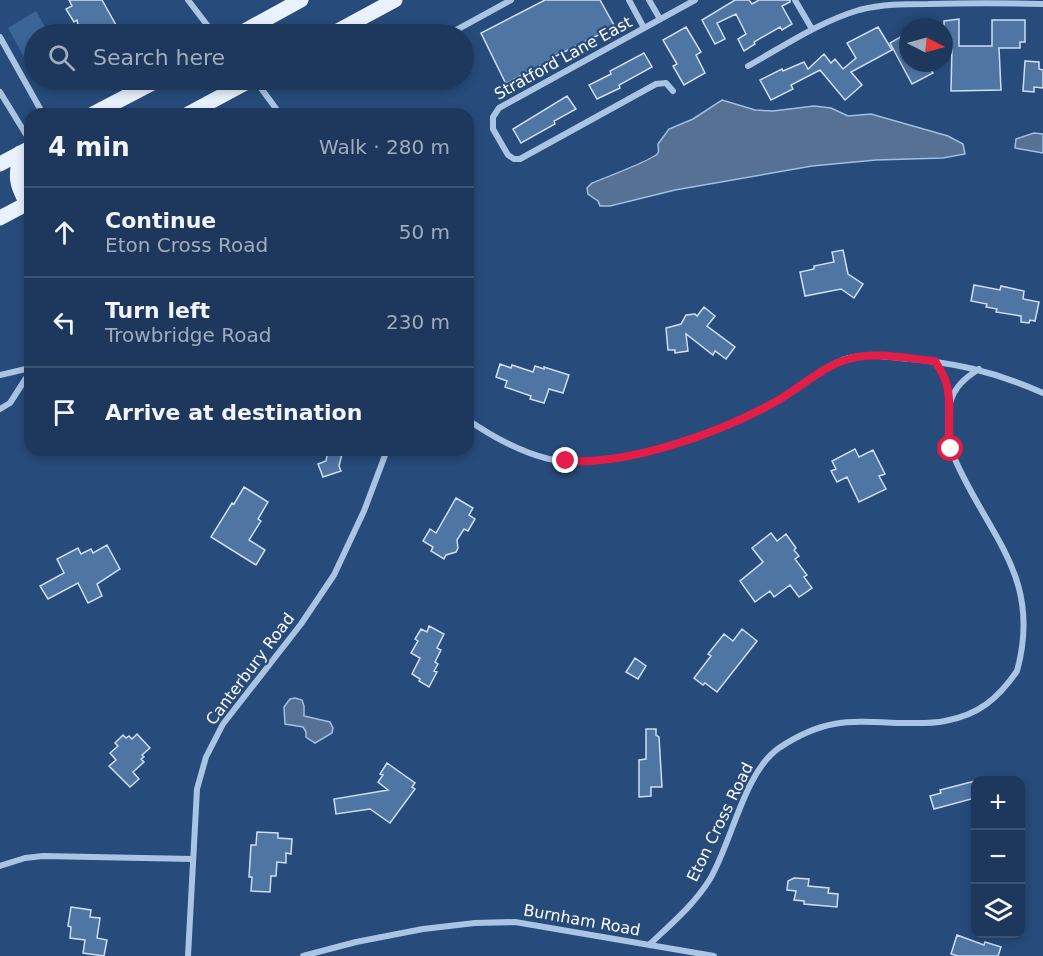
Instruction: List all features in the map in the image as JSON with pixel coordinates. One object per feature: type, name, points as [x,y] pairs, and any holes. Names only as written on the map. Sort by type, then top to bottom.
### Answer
[{"type":"main road","points":[[257,24],[301,0]]},
{"type":"main road","points":[[351,24],[395,0]]},
{"type":"main road","points":[[104,108],[139,90]]},
{"type":"main road","points":[[199,108],[232,90]]},
{"type":"main road","points":[[0,164],[24,149]]},
{"type":"main road","points":[[24,156],[16,179],[18,188],[24,196]]},
{"type":"main road","points":[[0,218],[24,205]]},
{"type":"street","points":[[188,0],[206,24]]},
{"type":"street","points":[[467,24],[511,0]]},
{"type":"street","points":[[629,0],[644,28]]},
{"type":"street","points":[[649,0],[660,19]]},
{"type":"street","name":"Stratford Lane East","points":[[673,91],[666,83],[656,84],[520,159],[508,155],[493,129],[493,117],[499,108],[695,0]]},
{"type":"street","points":[[795,0],[812,30]]},
{"type":"street","points":[[748,66],[812,30],[852,13],[883,5],[961,2],[1043,4]]},
{"type":"street","points":[[0,38],[24,80]]},
{"type":"street","points":[[29,90],[40,108]]},
{"type":"street","points":[[262,90],[276,108]]},
{"type":"street","points":[[0,92],[24,141]]},
{"type":"street","points":[[474,424],[524,452],[552,459],[594,461],[654,449],[730,424],[775,402],[833,365],[849,359],[875,356],[935,361],[979,369],[1043,393]]},
{"type":"street","points":[[935,361],[947,383],[949,409],[947,430],[953,454],[969,486],[1002,530]]},
{"type":"street","points":[[949,409],[957,388],[979,369]]},
{"type":"street","points":[[0,375],[24,371]]},
{"type":"street","points":[[0,409],[10,403],[24,380]]},
{"type":"street","name":"Canterbury Road","points":[[188,956],[198,784],[211,746],[223,724],[301,624],[334,575],[364,511],[385,456]]},
{"type":"street","name":"Eton Cross Road","points":[[649,945],[693,902],[709,880],[751,785],[773,753],[800,736],[830,724],[932,723],[972,713],[998,696],[1029,651]]},
{"type":"street","points":[[0,866],[30,857],[50,855],[192,859]]},
{"type":"street","name":"Burnham Road","points":[[303,956],[404,932],[491,922],[529,923],[714,956]]},
{"type":"shaded area","points":[[36,11],[43,24],[24,24],[24,57],[8,28]]},
{"type":"shaded area","points":[[722,100],[755,110],[773,111],[814,106],[831,108],[848,116],[871,114],[948,136],[963,144],[965,154],[943,158],[876,160],[812,166],[675,190],[610,206],[600,206],[598,201],[588,194],[587,188],[592,183],[655,156],[658,152],[658,144],[669,129],[693,119]]},
{"type":"shaded area","points":[[1034,133],[1043,134],[1043,153],[1015,148],[1016,139]]},
{"type":"shaded area","points":[[290,699],[302,700],[304,716],[330,722],[333,728],[332,733],[315,743],[306,737],[303,727],[285,724],[284,707]]},
{"type":"building","points":[[69,0],[102,0],[115,24],[78,24],[77,20],[74,22],[66,9],[72,6]]},
{"type":"building","points":[[545,0],[600,0],[615,27],[506,84],[481,33]]},
{"type":"building","points":[[735,0],[749,0],[752,4],[759,0],[790,0],[782,6],[792,24],[782,30],[780,27],[754,42],[755,44],[744,51],[738,39],[746,34],[736,14],[717,23],[725,39],[715,44],[702,20]]},
{"type":"building","points":[[959,19],[959,46],[992,46],[992,20],[1025,20],[1025,42],[1020,42],[1020,48],[999,48],[1001,90],[951,91],[953,20]]},
{"type":"building","points":[[686,27],[701,52],[696,55],[705,73],[684,85],[673,66],[677,64],[663,40]]},
{"type":"building","points":[[878,27],[892,50],[851,72],[862,85],[845,100],[820,70],[791,85],[793,89],[771,100],[760,80],[782,69],[783,71],[804,62],[808,69],[824,54],[831,63],[835,59],[843,69],[856,58],[847,43]]},
{"type":"building","points":[[899,38],[899,60],[890,43]]},
{"type":"building","points":[[644,53],[652,67],[619,85],[620,88],[597,99],[589,85]]},
{"type":"building","points":[[1025,61],[1039,62],[1039,69],[1043,70],[1043,88],[1034,87],[1034,92],[1023,91]]},
{"type":"building","points":[[906,72],[933,73],[912,84]]},
{"type":"building","points":[[567,96],[576,109],[521,143],[513,129]]},
{"type":"building","points":[[843,250],[848,274],[863,284],[854,298],[841,289],[805,296],[800,272],[814,269],[814,266],[834,262],[832,252]]},
{"type":"building","points":[[974,285],[1000,290],[1001,286],[1024,291],[1023,299],[1039,302],[1035,321],[1021,322],[1021,316],[996,312],[997,309],[986,307],[987,304],[971,301]]},
{"type":"building","points":[[704,307],[715,316],[707,326],[735,347],[726,359],[715,351],[713,355],[686,334],[688,351],[675,353],[675,350],[668,350],[666,328],[681,324],[686,315],[695,314],[697,316]]},
{"type":"building","points":[[500,364],[511,368],[512,365],[533,372],[535,366],[544,369],[544,367],[569,375],[563,393],[549,389],[544,403],[505,387],[507,381],[496,377]]},
{"type":"building","points":[[855,449],[859,457],[873,450],[885,474],[879,476],[886,489],[859,502],[847,477],[837,482],[831,471],[836,469],[832,461]]},
{"type":"building","points":[[327,456],[342,456],[339,466],[341,471],[323,477],[318,464],[326,461]]},
{"type":"building","points":[[244,487],[268,502],[258,519],[261,521],[249,540],[265,550],[256,565],[211,537]]},
{"type":"building","points":[[456,498],[473,508],[469,515],[475,519],[468,531],[464,529],[457,540],[456,552],[446,555],[444,559],[431,551],[433,547],[423,541],[430,529],[436,533]]},
{"type":"building","points":[[771,533],[777,541],[786,534],[796,548],[794,550],[799,556],[795,559],[807,575],[804,577],[812,588],[799,597],[790,585],[774,597],[770,591],[755,602],[740,581],[763,562],[752,548]]},
{"type":"building","points":[[107,545],[120,569],[97,584],[102,596],[88,603],[78,583],[48,599],[40,586],[64,573],[57,559],[78,548],[81,554],[91,549],[93,553]]},
{"type":"building","points":[[429,626],[444,634],[437,648],[441,650],[435,662],[438,664],[434,671],[437,672],[429,687],[412,674],[420,658],[411,653],[418,641],[415,639],[421,629],[427,632]]},
{"type":"building","points":[[742,629],[757,641],[717,692],[694,678],[711,656],[708,654],[724,634],[733,641]]},
{"type":"building","points":[[635,658],[646,666],[638,679],[626,672]]},
{"type":"building","points":[[646,729],[656,729],[656,735],[659,737],[662,787],[651,787],[651,796],[639,797],[639,760],[646,759]]},
{"type":"building","points":[[137,734],[150,748],[142,755],[144,757],[141,759],[144,762],[133,772],[139,779],[130,787],[109,766],[116,760],[110,753],[118,746],[115,743],[123,735],[132,739]]},
{"type":"building","points":[[387,763],[415,783],[412,787],[415,789],[390,823],[370,809],[336,814],[334,799],[388,790],[378,782]]},
{"type":"building","points":[[971,782],[971,799],[934,809],[930,796],[941,793],[940,790]]},
{"type":"building","points":[[257,832],[278,833],[278,838],[292,839],[291,854],[286,853],[286,863],[277,862],[276,876],[271,876],[270,892],[251,891],[252,877],[249,877],[251,845],[256,845]]},
{"type":"building","points":[[794,878],[809,879],[808,886],[829,888],[828,893],[838,894],[837,907],[804,904],[804,901],[794,900],[796,891],[787,890],[788,881]]},
{"type":"building","points":[[71,907],[91,910],[90,917],[100,918],[97,938],[107,940],[104,956],[83,953],[85,940],[70,938],[71,927],[68,926]]},
{"type":"building","points":[[957,935],[984,945],[985,942],[1001,947],[998,956],[951,954]]},
{"type":"route","points":[[566,461],[594,461],[631,455],[710,432],[775,402],[833,365],[866,356],[935,361],[948,390],[947,430],[951,449]]}]
